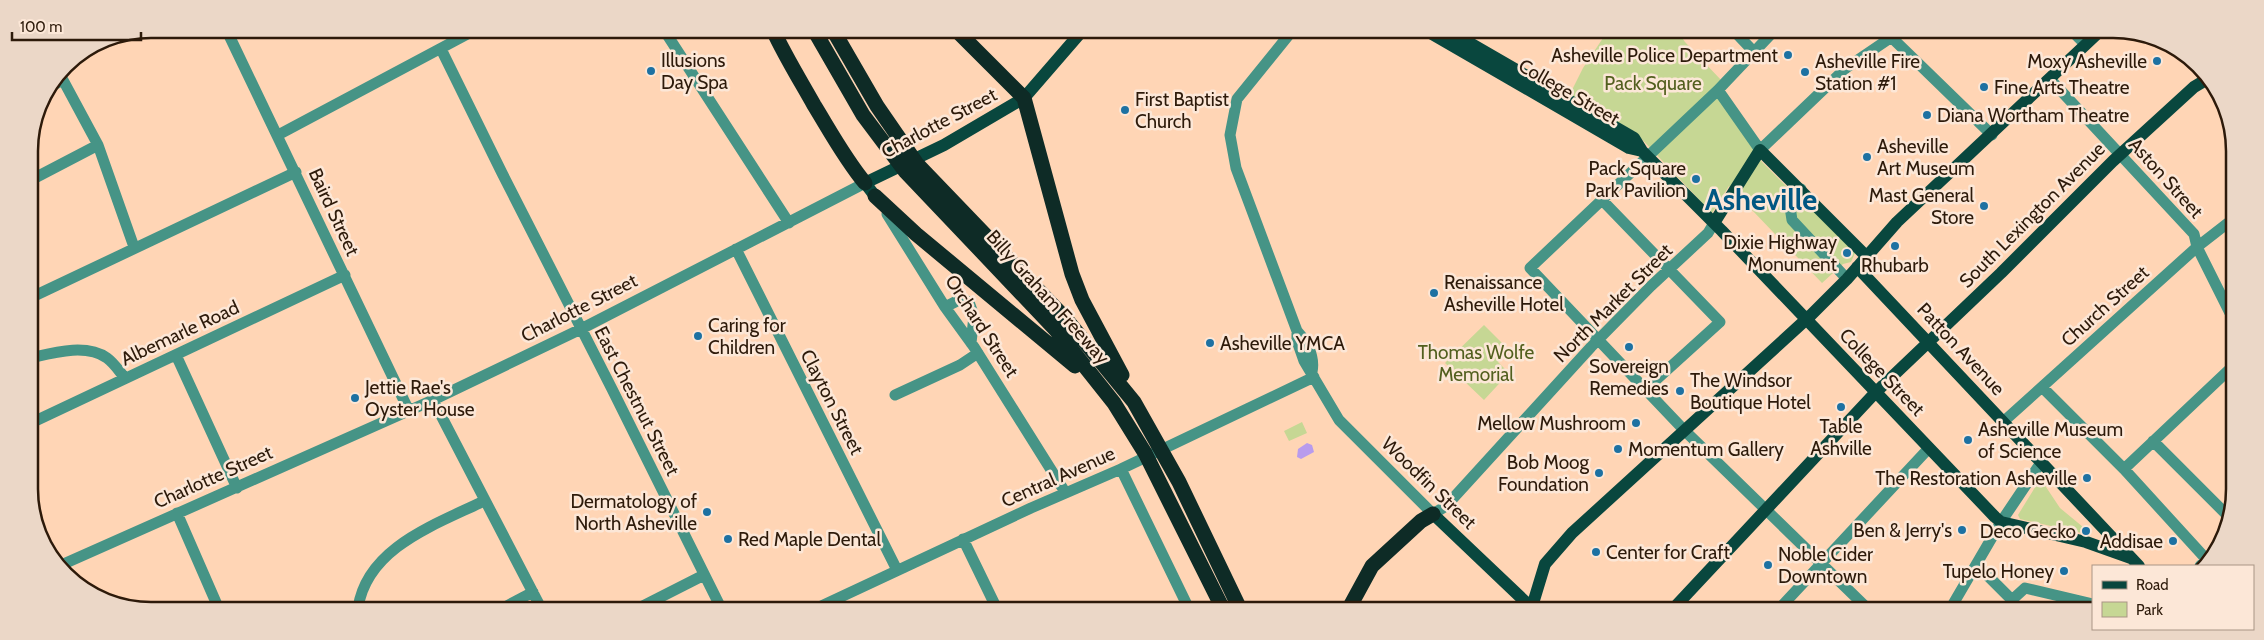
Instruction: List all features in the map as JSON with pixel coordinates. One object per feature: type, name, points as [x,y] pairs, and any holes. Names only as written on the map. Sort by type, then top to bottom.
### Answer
[{"type":"highway","points":[[777,38],[794,72],[833,137],[852,168],[865,182]]},
{"type":"highway","name":"Billy Graham Freeway","points":[[819,38],[863,115],[905,171],[1056,330],[1114,403],[1129,425],[1203,571],[1231,602]]},
{"type":"highway","name":"Billy Graham Freeway","points":[[838,38],[877,106],[917,164],[1066,319],[1134,402],[1179,482],[1233,602]]},
{"type":"highway","points":[[964,38],[1024,98],[1072,274],[1134,402]]},
{"type":"highway","points":[[876,196],[916,234],[1046,340],[1114,403]]},
{"type":"highway","points":[[1352,602],[1372,566],[1421,521],[1433,514]]},
{"type":"highway","points":[[1203,571],[1211,602]]},
{"type":"main road","name":"Charlotte Street","points":[[865,182],[944,145],[1024,98],[1076,38]]},
{"type":"main road","name":"College Street","points":[[1440,38],[1559,101],[1634,138],[1645,154],[2002,522]]},
{"type":"main road","name":"College Street","points":[[1460,38],[1559,101]]},
{"type":"main road","points":[[1534,602],[1545,564],[1568,538],[1805,320],[1847,279],[1897,222],[1992,135],[2092,38]]},
{"type":"main road","name":"South Lexington Avenue","points":[[1680,602],[1875,393],[2001,274],[2121,154],[2194,87],[2203,82]]},
{"type":"main road","points":[[1714,223],[1760,150],[1866,256]]},
{"type":"main road","name":"Orchard Street","points":[[865,182],[876,196]]},
{"type":"main road","name":"Patton Avenue","points":[[1857,267],[1928,341],[2040,464],[2135,562]]},
{"type":"main road","name":"Woodfin Street","points":[[1433,514],[1525,602]]},
{"type":"main road","points":[[2002,522],[2086,542],[2135,562]]},
{"type":"street","name":"Baird Street","points":[[230,38],[409,411]]},
{"type":"street","points":[[278,135],[460,38]]},
{"type":"street","points":[[669,38],[789,223]]},
{"type":"street","name":"Woodfin Street","points":[[1286,38],[1237,99],[1231,122],[1232,152],[1297,331],[1304,338],[1312,357],[1313,374],[1327,402],[1340,420],[1433,514]]},
{"type":"street","points":[[1740,38],[1755,53]]},
{"type":"street","points":[[1767,38],[1755,53],[1718,90],[1645,154],[1602,200],[1530,268],[1684,430],[1861,602]]},
{"type":"street","points":[[1718,90],[1760,150],[1846,68],[1887,38]]},
{"type":"street","points":[[1896,38],[1992,135]]},
{"type":"street","points":[[2079,38],[2085,44]]},
{"type":"street","name":"East Chestnut Street","points":[[441,49],[718,602]]},
{"type":"street","name":"Aston Street","points":[[2050,79],[2194,234],[2197,247],[2226,304]]},
{"type":"street","points":[[63,80],[98,145],[134,247]]},
{"type":"street","points":[[38,176],[98,145]]},
{"type":"street","points":[[38,294],[296,172]]},
{"type":"street","name":"Charlotte Street","points":[[66,563],[409,411],[581,330],[865,182]]},
{"type":"street","points":[[1801,189],[1790,207],[1792,220],[1847,279]]},
{"type":"street","name":"Orchard Street","points":[[876,196],[927,275],[945,307],[978,353],[1065,492]]},
{"type":"street","points":[[1602,200],[1720,322],[1646,389]]},
{"type":"street","name":"North Market Street","points":[[1433,514],[1446,506],[1598,340],[1708,234],[1714,223]]},
{"type":"street","name":"Church Street","points":[[2003,422],[2197,247],[2226,224]]},
{"type":"street","name":"Clayton Street","points":[[736,249],[897,570]]},
{"type":"street","name":"Albemarle Road","points":[[38,419],[344,275]]},
{"type":"street","points":[[945,307],[961,299],[969,302],[974,316],[971,343]]},
{"type":"street","points":[[38,357],[72,351],[94,352],[106,357],[125,378]]},
{"type":"street","points":[[895,395],[960,365],[978,353]]},
{"type":"street","points":[[176,355],[237,488]]},
{"type":"street","points":[[2124,469],[2226,373]]},
{"type":"street","name":"Central Avenue","points":[[828,602],[1065,492],[1121,469],[1313,374]]},
{"type":"street","points":[[2042,387],[2124,469],[2201,561]]},
{"type":"street","points":[[433,400],[538,602]]},
{"type":"street","points":[[2153,441],[2224,512]]},
{"type":"street","points":[[1785,602],[1929,448]]},
{"type":"street","points":[[1954,602],[2002,522],[2040,464]]},
{"type":"street","points":[[1121,469],[1186,602]]},
{"type":"street","points":[[360,602],[366,583],[392,551],[417,535],[484,500]]},
{"type":"street","points":[[177,513],[216,602]]},
{"type":"street","points":[[963,539],[994,602]]},
{"type":"street","points":[[1977,565],[2012,600],[2025,588],[2084,602]]},
{"type":"street","points":[[652,602],[704,575]]},
{"type":"street","points":[[514,602],[533,592]]},
{"type":"green space","name":"Pack Square","points":[[1603,38],[1682,38],[1721,80],[1712,89],[1762,162],[1800,200],[1804,199],[1855,253],[1851,262],[1843,264],[1822,283],[1729,186],[1712,213],[1635,132],[1569,96],[1583,68]]},
{"type":"green space","name":"Thomas Wolfe Memorial","points":[[1484,325],[1509,350],[1498,362],[1509,373],[1484,400],[1445,363]]},
{"type":"green space","points":[[1302,422],[1307,433],[1289,441],[1284,431]]},
{"type":"green space","points":[[2037,484],[2044,484],[2060,508],[2083,527],[2082,533],[2020,519],[2018,515]]},
{"type":"shaded area","points":[[1307,443],[1312,445],[1314,452],[1301,459],[1297,457],[1298,449]]},
{"type":"place","name":"Asheville Police Department","points":[[1788,55]]},
{"type":"place","name":"Moxy Asheville","points":[[2157,61]]},
{"type":"place","name":"Illusions Day Spa","points":[[651,71]]},
{"type":"place","name":"Asheville Fire Station #1","points":[[1805,72]]},
{"type":"place","name":"Fine Arts Theatre","points":[[1984,87]]},
{"type":"place","name":"First Baptist Church","points":[[1125,110]]},
{"type":"place","name":"Diana Wortham Theatre","points":[[1927,115]]},
{"type":"place","name":"Asheville Art Museum","points":[[1867,157]]},
{"type":"place","name":"Pack Square Park Pavilion","points":[[1696,179]]},
{"type":"place","name":"Mast General Store","points":[[1984,206]]},
{"type":"place","name":"Rhubarb","points":[[1895,246]]},
{"type":"place","name":"Dixie Highway Monument","points":[[1847,253]]},
{"type":"place","name":"Renaissance Asheville Hotel","points":[[1434,293]]},
{"type":"place","name":"Caring for Children","points":[[698,336]]},
{"type":"place","name":"Asheville YMCA","points":[[1210,343]]},
{"type":"place","name":"Sovereign Remedies","points":[[1629,347]]},
{"type":"place","name":"The Windsor Boutique Hotel","points":[[1680,391]]},
{"type":"place","name":"Jettie Rae's Oyster House","points":[[355,398]]},
{"type":"place","name":"Table Ashville","points":[[1841,407]]},
{"type":"place","name":"Mellow Mushroom","points":[[1636,423]]},
{"type":"place","name":"Asheville Museum of Science","points":[[1968,440]]},
{"type":"place","name":"Momentum Gallery","points":[[1618,449]]},
{"type":"place","name":"Bob Moog Foundation","points":[[1599,473]]},
{"type":"place","name":"The Restoration Asheville","points":[[2087,478]]},
{"type":"place","name":"Dermatology of North Asheville","points":[[707,512]]},
{"type":"place","name":"Ben & Jerry's","points":[[1962,530]]},
{"type":"place","name":"Deco Gecko","points":[[2086,531]]},
{"type":"place","name":"Red Maple Dental","points":[[728,539]]},
{"type":"place","name":"Addisae","points":[[2173,541]]},
{"type":"place","name":"Center for Craft","points":[[1596,552]]},
{"type":"place","name":"Noble Cider Downtown","points":[[1768,565]]},
{"type":"place","name":"Tupelo Honey","points":[[2064,571]]},
{"type":"district","name":"Asheville","points":[[1761,199]]}]
